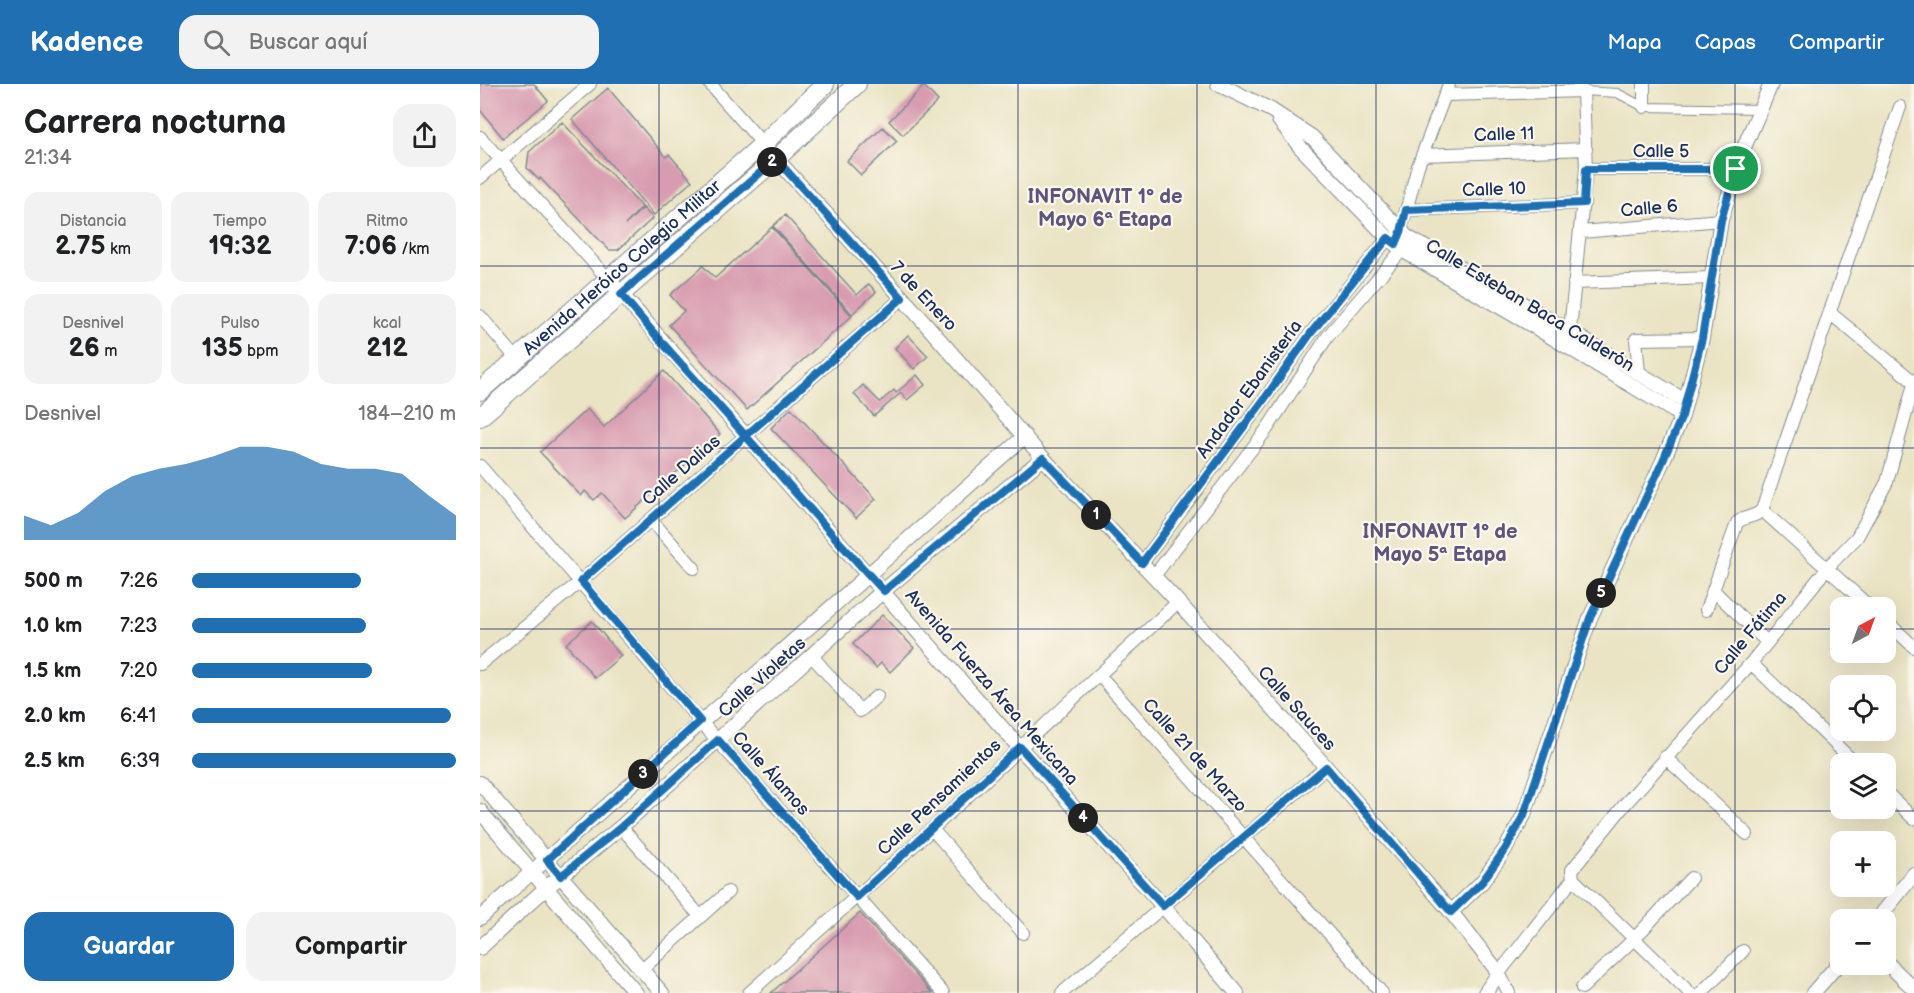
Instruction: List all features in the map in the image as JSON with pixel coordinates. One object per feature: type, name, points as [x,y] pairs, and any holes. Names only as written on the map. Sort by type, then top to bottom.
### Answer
[{"type":"main road","name":"Avenida Heróico Colegio Militar","points":[[480,391],[763,144],[825,84]]},
{"type":"main road","name":"Avenida Heróico Colegio Militar","points":[[480,417],[776,159],[857,84]]},
{"type":"street","points":[[480,178],[590,84]]},
{"type":"street","points":[[710,84],[763,144]]},
{"type":"street","name":"Calle Esteban Baca Calderón","points":[[1218,84],[1271,110],[1301,148],[1397,241],[1570,331],[1685,401]]},
{"type":"street","points":[[1644,84],[1644,107]]},
{"type":"street","points":[[1451,912],[1482,882],[1506,848],[1524,815],[1590,618],[1682,416],[1702,338],[1721,220],[1736,169],[1771,84]]},
{"type":"street","points":[[1447,89],[1617,93],[1644,107],[1759,109]]},
{"type":"street","name":"Andador Ebanistería","points":[[1154,576],[1267,429],[1328,336],[1397,241],[1422,155],[1447,89]]},
{"type":"street","points":[[1569,347],[1586,169],[1583,91]]},
{"type":"street","points":[[1706,610],[1737,523],[1756,516],[1762,510],[1900,107]]},
{"type":"street","name":"Avenida Fuerza Área Mexicana","points":[[480,137],[1163,906],[1237,993]]},
{"type":"street","name":"7 de Enero","points":[[763,144],[1043,458]]},
{"type":"street","name":"Calle 11","points":[[1422,155],[1586,149]]},
{"type":"street","name":"Calle 5","points":[[1586,169],[1736,169]]},
{"type":"street","name":"Calle 10","points":[[1406,210],[1584,203]]},
{"type":"street","name":"Calle 6","points":[[1581,232],[1721,220]]},
{"type":"street","name":"Andador Ebanistería","points":[[1142,563],[1311,333],[1397,241]]},
{"type":"street","name":"Calle Esteban Baca Calderón","points":[[1461,275],[1569,347],[1682,416]]},
{"type":"street","points":[[1574,283],[1711,278]]},
{"type":"street","name":"Calle Dalias","points":[[480,664],[581,581],[902,298]]},
{"type":"street","points":[[1830,313],[1914,383]]},
{"type":"street","points":[[480,316],[517,359]]},
{"type":"street","points":[[1639,373],[1636,339],[1702,338]]},
{"type":"street","name":"Calle Fátima","points":[[1499,974],[1573,879],[1572,870],[1665,758],[1751,663],[1828,567],[1857,537],[1887,482],[1914,383]]},
{"type":"street","name":"Calle Violetas","points":[[480,918],[533,873],[700,721],[1025,436]]},
{"type":"street","name":"Calle Sauces","points":[[1043,458],[1178,602],[1326,767],[1451,912],[1499,974],[1509,993]]},
{"type":"street","name":"Calle Violetas","points":[[480,948],[546,888],[621,827],[884,591],[1043,458]]},
{"type":"street","name":"Calle Álamos","points":[[480,466],[700,721],[943,993]]},
{"type":"street","points":[[1762,510],[1859,597]]},
{"type":"street","points":[[651,520],[694,568]]},
{"type":"street","points":[[1714,591],[1767,642]]},
{"type":"street","name":"Calle Pensamientos","points":[[748,993],[932,830],[1178,602]]},
{"type":"street","points":[[1896,630],[1914,647]]},
{"type":"street","points":[[812,656],[860,711],[877,696]]},
{"type":"street","points":[[1751,663],[1845,753]]},
{"type":"street","name":"Calle 21 de Marzo","points":[[1100,676],[1244,835],[1382,993]]},
{"type":"street","points":[[1665,758],[1747,834]]},
{"type":"street","points":[[1066,992],[1244,835],[1326,767]]},
{"type":"street","points":[[480,783],[662,993]]},
{"type":"street","points":[[1896,802],[1914,819]]},
{"type":"street","points":[[480,812],[636,993]]},
{"type":"street","points":[[621,827],[700,916]]},
{"type":"street","points":[[932,830],[1023,933]]},
{"type":"street","points":[[1886,909],[1914,874]]},
{"type":"street","points":[[1582,988],[1634,939],[1691,878]]},
{"type":"street","points":[[1573,879],[1690,993]]},
{"type":"street","points":[[641,970],[728,892]]},
{"type":"street","points":[[1701,993],[1743,951]]},
{"type":"street","points":[[1896,972],[1914,989]]},
{"type":"street","points":[[1813,993],[1830,973]]},
{"type":"street","points":[[1485,993],[1499,974]]},
{"type":"building","points":[[480,84],[534,84],[548,101],[503,138],[480,110]]},
{"type":"building","points":[[924,86],[938,101],[903,135],[889,121]]},
{"type":"building","points":[[608,88],[666,157],[669,154],[692,181],[654,215],[572,119]]},
{"type":"building","points":[[562,122],[642,207],[625,225],[643,208],[653,218],[618,250],[609,250],[540,178],[539,180],[527,168],[529,152]]},
{"type":"building","points":[[883,127],[897,141],[861,175],[847,161]]},
{"type":"building","points":[[785,215],[857,295],[869,284],[876,292],[852,314],[773,226]]},
{"type":"building","points":[[772,227],[852,316],[747,410],[669,325],[684,311],[670,295],[703,266],[715,278]]},
{"type":"building","points":[[908,335],[928,356],[914,369],[895,348]]},
{"type":"building","points":[[664,371],[720,434],[625,518],[602,493],[594,500],[585,491],[581,496],[540,452],[587,409],[604,427]]},
{"type":"building","points":[[917,375],[925,385],[907,400],[901,393],[874,416],[854,394],[863,385],[880,402],[894,390],[896,393]]},
{"type":"building","points":[[791,408],[876,499],[856,518],[771,428]]},
{"type":"building","points":[[882,615],[914,648],[890,672],[881,663],[876,668],[853,644]]},
{"type":"building","points":[[592,621],[621,656],[595,678],[566,644]]},
{"type":"building","points":[[860,913],[932,993],[771,993]]},
{"type":"district","name":"INFONAVIT 1º de Mayo 6ª Etapa","points":[[1105,208]]},
{"type":"district","name":"INFONAVIT 1º de Mayo 5ª Etapa","points":[[1440,542]]},
{"type":"route","points":[[1736,169],[1586,169],[1584,203],[1406,210],[1396,244],[1388,238],[1311,333],[1142,563],[1043,458],[884,591],[867,574],[746,437],[621,294],[776,159],[902,298],[746,437],[581,581],[700,721],[547,860],[561,876],[621,827],[718,740],[857,897],[1020,747],[1163,906],[1326,767],[1451,912],[1482,882],[1506,848],[1524,815],[1590,618],[1682,416],[1702,338],[1721,220],[1736,169]]}]
